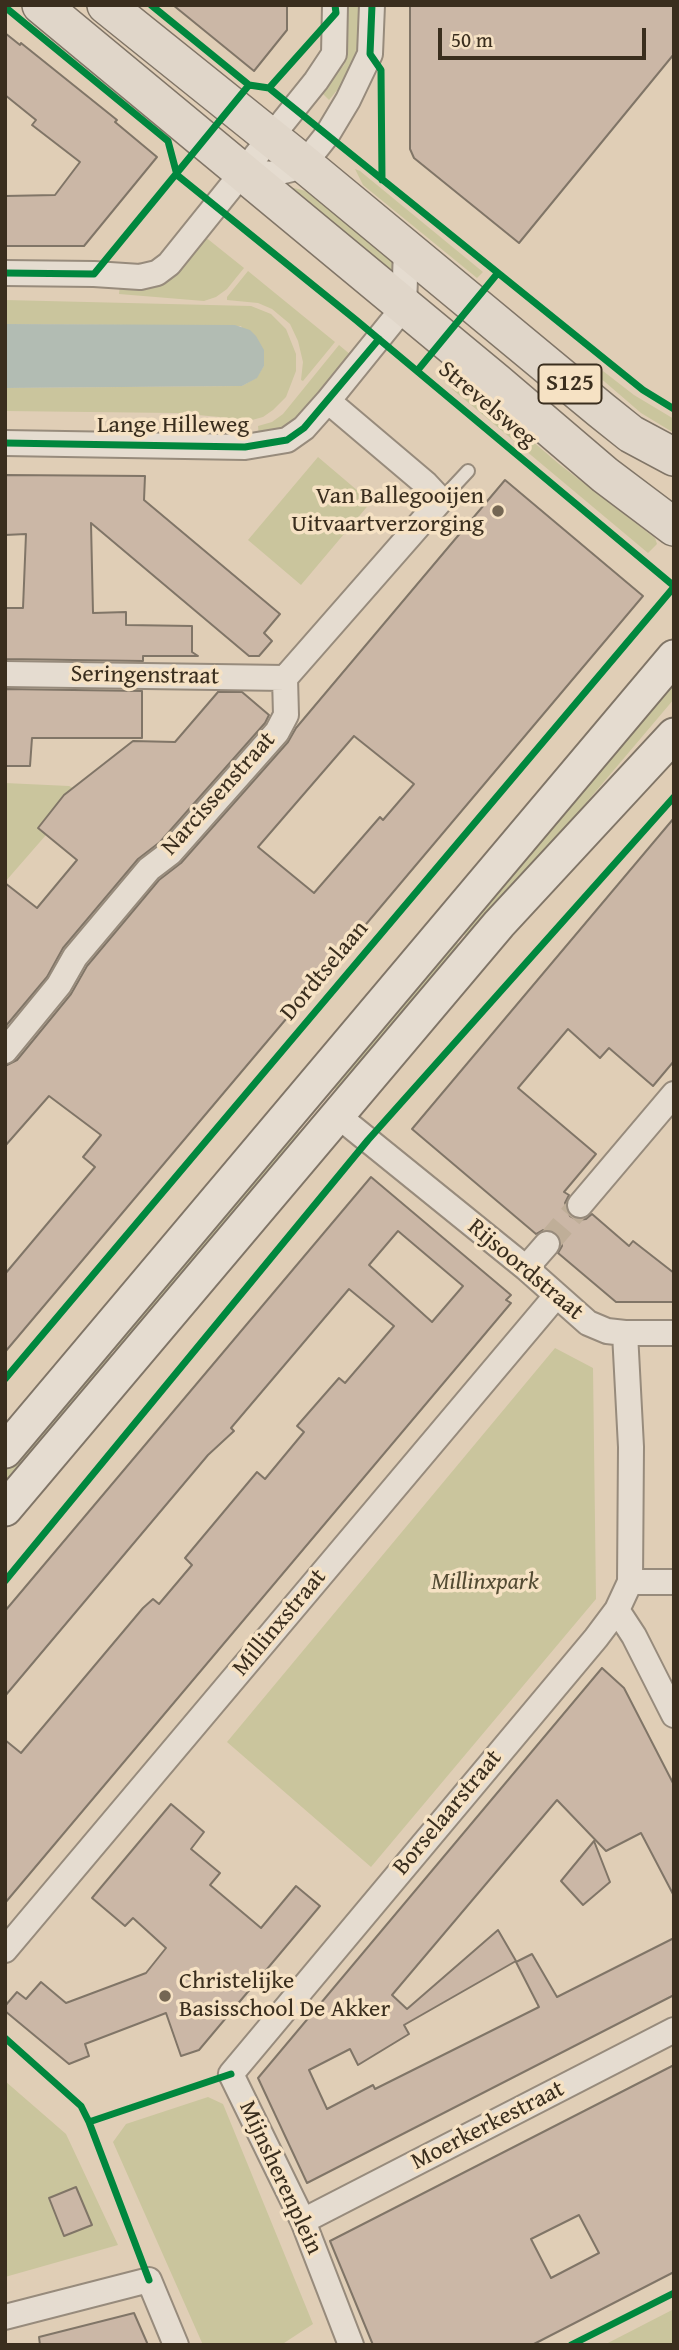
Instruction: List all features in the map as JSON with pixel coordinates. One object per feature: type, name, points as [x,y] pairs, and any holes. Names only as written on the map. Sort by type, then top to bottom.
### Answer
[{"type":"main road","name":"Strevelsweg","points":[[41,5],[604,475],[674,527]]},
{"type":"main road","name":"S125","points":[[106,5],[304,164],[601,410],[631,433],[674,457]]},
{"type":"main road","points":[[5,1451],[674,657]]},
{"type":"main road","points":[[5,1509],[499,924],[669,750]]},
{"type":"street","points":[[5,273],[140,277],[157,273],[169,264],[316,81],[334,54],[335,5]]},
{"type":"street","points":[[243,171],[271,174],[304,164],[327,135],[345,106],[370,54],[372,5]]},
{"type":"street","points":[[404,307],[406,249]]},
{"type":"street","name":"Lange Hilleweg","points":[[5,443],[208,447],[260,445],[287,440],[304,428],[328,401],[404,307]]},
{"type":"street","points":[[285,678],[441,500],[426,484],[328,401]]},
{"type":"street","name":"Seringenstraat","points":[[5,674],[285,678]]},
{"type":"street","name":"Narcissenstraat","points":[[5,1051],[59,985],[75,957],[149,869],[170,853],[276,732],[286,715],[285,678]]},
{"type":"street","points":[[580,1205],[674,1094]]},
{"type":"street","name":"Rijsoordstraat","points":[[337,1115],[526,1268],[588,1323],[607,1331],[625,1334]]},
{"type":"street","points":[[526,1268],[547,1244]]},
{"type":"street","name":"Millinxstraat","points":[[5,1950],[556,1296]]},
{"type":"street","points":[[674,1333],[625,1334],[631,1447],[630,1582],[674,1582]]},
{"type":"street","name":"Borselaarstraat","points":[[230,2074],[596,1638],[617,1610],[630,1582]]},
{"type":"street","points":[[617,1610],[634,1636],[674,1715]]},
{"type":"street","name":"Moerkerkestraat","points":[[303,2221],[674,2030]]},
{"type":"street","name":"Mijnsherenplein","points":[[230,2074],[303,2221],[351,2345]]},
{"type":"street","points":[[5,2316],[149,2280],[176,2345]]},
{"type":"lane","points":[[441,500],[468,471]]},
{"type":"green space","points":[[348,5],[359,5],[360,52],[349,76],[329,100],[321,92],[344,65],[347,57]]},
{"type":"green space","points":[[355,169],[483,272],[477,278],[363,185]]},
{"type":"green space","points":[[294,188],[310,192],[393,257],[398,281],[287,192]]},
{"type":"green space","points":[[204,236],[244,268],[227,289],[216,297],[204,301],[119,294],[120,285]]},
{"type":"green space","points":[[248,271],[335,342],[303,381],[303,362],[290,324],[272,309],[258,303],[227,300]]},
{"type":"green space","points":[[5,300],[251,306],[271,314],[286,329],[296,354],[296,371],[286,397],[263,417],[252,420],[176,413],[5,411],[5,388],[242,386],[256,378],[264,366],[241,326],[5,324]]},
{"type":"green space","points":[[339,345],[351,355],[290,426],[259,437],[258,426],[272,422],[283,414]]},
{"type":"green space","points":[[453,362],[473,378],[489,401],[509,421],[559,464],[655,538],[657,544],[648,553],[452,389],[458,381],[447,370]]},
{"type":"green space","points":[[603,371],[634,395],[674,419],[674,433],[641,413],[598,376]]},
{"type":"green space","points":[[318,457],[371,502],[301,585],[248,540]]},
{"type":"green space","points":[[674,671],[674,699],[470,940],[456,927]]},
{"type":"green space","points":[[5,783],[69,786],[77,790],[80,796],[5,882]]},
{"type":"green space","points":[[450,937],[465,949],[341,1093],[326,1081]]},
{"type":"green space","points":[[291,1125],[308,1140],[125,1358],[106,1343]]},
{"type":"green space","points":[[103,1347],[120,1362],[5,1499],[5,1463]]},
{"type":"green space","name":"Millinxpark","points":[[555,1348],[593,1368],[596,1599],[371,1867],[227,1742]]},
{"type":"green space","points":[[5,2081],[66,2134],[118,2245],[5,2277]]},
{"type":"green space","points":[[208,2097],[223,2104],[313,2324],[281,2345],[203,2345],[113,2142],[126,2124]]},
{"type":"green space","points":[[674,2309],[674,2345],[604,2345]]},
{"type":"shaded area","points":[[5,324],[235,325],[250,330],[256,336],[264,350],[264,366],[257,378],[242,386],[5,388]]},
{"type":"building","points":[[173,5],[287,5],[287,30],[254,71]]},
{"type":"building","points":[[410,5],[674,5],[674,54],[519,243],[414,158],[410,149]]},
{"type":"building","points":[[5,33],[117,120],[115,122],[157,157],[84,246],[5,246],[5,196],[55,195],[80,162],[32,125],[36,120],[5,95]]},
{"type":"building","points":[[5,475],[145,476],[144,500],[280,614],[264,633],[272,641],[259,656],[249,656],[91,523],[93,613],[126,612],[126,625],[192,626],[192,652],[198,656],[143,656],[143,661],[5,659],[5,608],[23,608],[26,534],[5,535]]},
{"type":"building","points":[[505,480],[643,596],[5,1352],[5,1274],[95,1167],[83,1157],[101,1135],[49,1096],[5,1146],[5,1066],[17,1060],[71,994],[87,966],[159,880],[181,863],[288,742],[296,728]],"holes":[[[354,736],[414,784],[383,820],[380,817],[314,893],[258,847]]]},
{"type":"building","points":[[5,689],[142,691],[142,738],[32,738],[30,766],[5,766]]},
{"type":"building","points":[[218,692],[242,692],[269,715],[265,723],[160,842],[138,859],[63,948],[47,977],[5,1027],[5,883],[37,908],[77,860],[38,828],[64,795],[133,741],[175,742]]},
{"type":"building","points":[[674,818],[674,1061],[653,1086],[609,1048],[600,1058],[568,1029],[518,1088],[596,1154],[564,1192],[569,1195],[565,1203],[570,1216],[578,1220],[586,1219],[592,1214],[629,1246],[633,1241],[674,1273],[674,1302],[616,1302],[558,1253],[562,1246],[556,1232],[543,1230],[536,1234],[412,1129]]},
{"type":"building","points":[[371,1177],[511,1295],[506,1300],[511,1303],[5,1903],[5,1740],[21,1753],[143,1608],[153,1599],[159,1604],[192,1565],[185,1558],[257,1472],[265,1479],[304,1432],[297,1426],[339,1378],[345,1383],[394,1326],[349,1289],[231,1428],[234,1431],[208,1455],[5,1696],[5,1611]],"holes":[[[398,1231],[463,1286],[432,1322],[369,1265]]]},
{"type":"building","points":[[602,1668],[624,1688],[674,1785],[674,1896],[641,1833],[606,1851],[557,1800],[392,1995],[407,2009],[498,1930],[516,1961],[404,2025],[409,2034],[358,2065],[350,2049],[309,2070],[327,2109],[373,2085],[375,2089],[539,2007],[516,1962],[532,1954],[557,1997],[674,1938],[674,1995],[307,2183],[258,2078]]},
{"type":"building","points":[[171,1804],[204,1832],[191,1849],[220,1873],[210,1885],[261,1928],[296,1886],[320,1906],[199,2050],[181,2056],[166,2013],[85,2044],[89,2056],[69,2064],[5,2011],[5,2006],[17,1992],[26,1999],[41,1982],[66,2003],[146,1973],[166,1948],[133,1918],[125,1926],[92,1898]]},
{"type":"building","points":[[594,1841],[610,1882],[583,1905],[561,1881]]},
{"type":"building","points":[[674,2065],[674,2272],[532,2345],[373,2345],[330,2241]],"holes":[[[579,2215],[599,2253],[551,2278],[531,2239]]]},
{"type":"building","points":[[76,2187],[92,2225],[64,2236],[49,2198]]},
{"type":"building","points":[[134,2313],[148,2345],[40,2345],[39,2337]]},
{"type":"tunnel","points":[[547,1244],[580,1205]]},
{"type":"cycle path","points":[[151,5],[249,85],[269,88],[643,390],[674,409]]},
{"type":"cycle path","points":[[269,88],[336,13],[335,5]]},
{"type":"cycle path","points":[[372,5],[370,54],[381,70],[382,180]]},
{"type":"cycle path","points":[[5,7],[168,141],[177,175],[356,320],[674,586]]},
{"type":"cycle path","points":[[5,273],[94,274],[249,85]]},
{"type":"cycle path","points":[[417,371],[497,274]]},
{"type":"cycle path","points":[[5,443],[245,447],[287,440],[304,428],[379,339]]},
{"type":"cycle path","name":"Dordtselaan","points":[[5,1379],[674,587]]},
{"type":"cycle path","points":[[5,1581],[368,1140],[674,797]]},
{"type":"cycle path","points":[[5,2038],[81,2106],[149,2280]]},
{"type":"cycle path","points":[[89,2122],[231,2074]]},
{"type":"cycle path","points":[[571,2345],[674,2293]]},
{"type":"place","name":"Van Ballegooijen Uitvaartverzorging","points":[[498,511]]},
{"type":"place","name":"Christelijke Basisschool De Akker","points":[[165,1996]]}]
